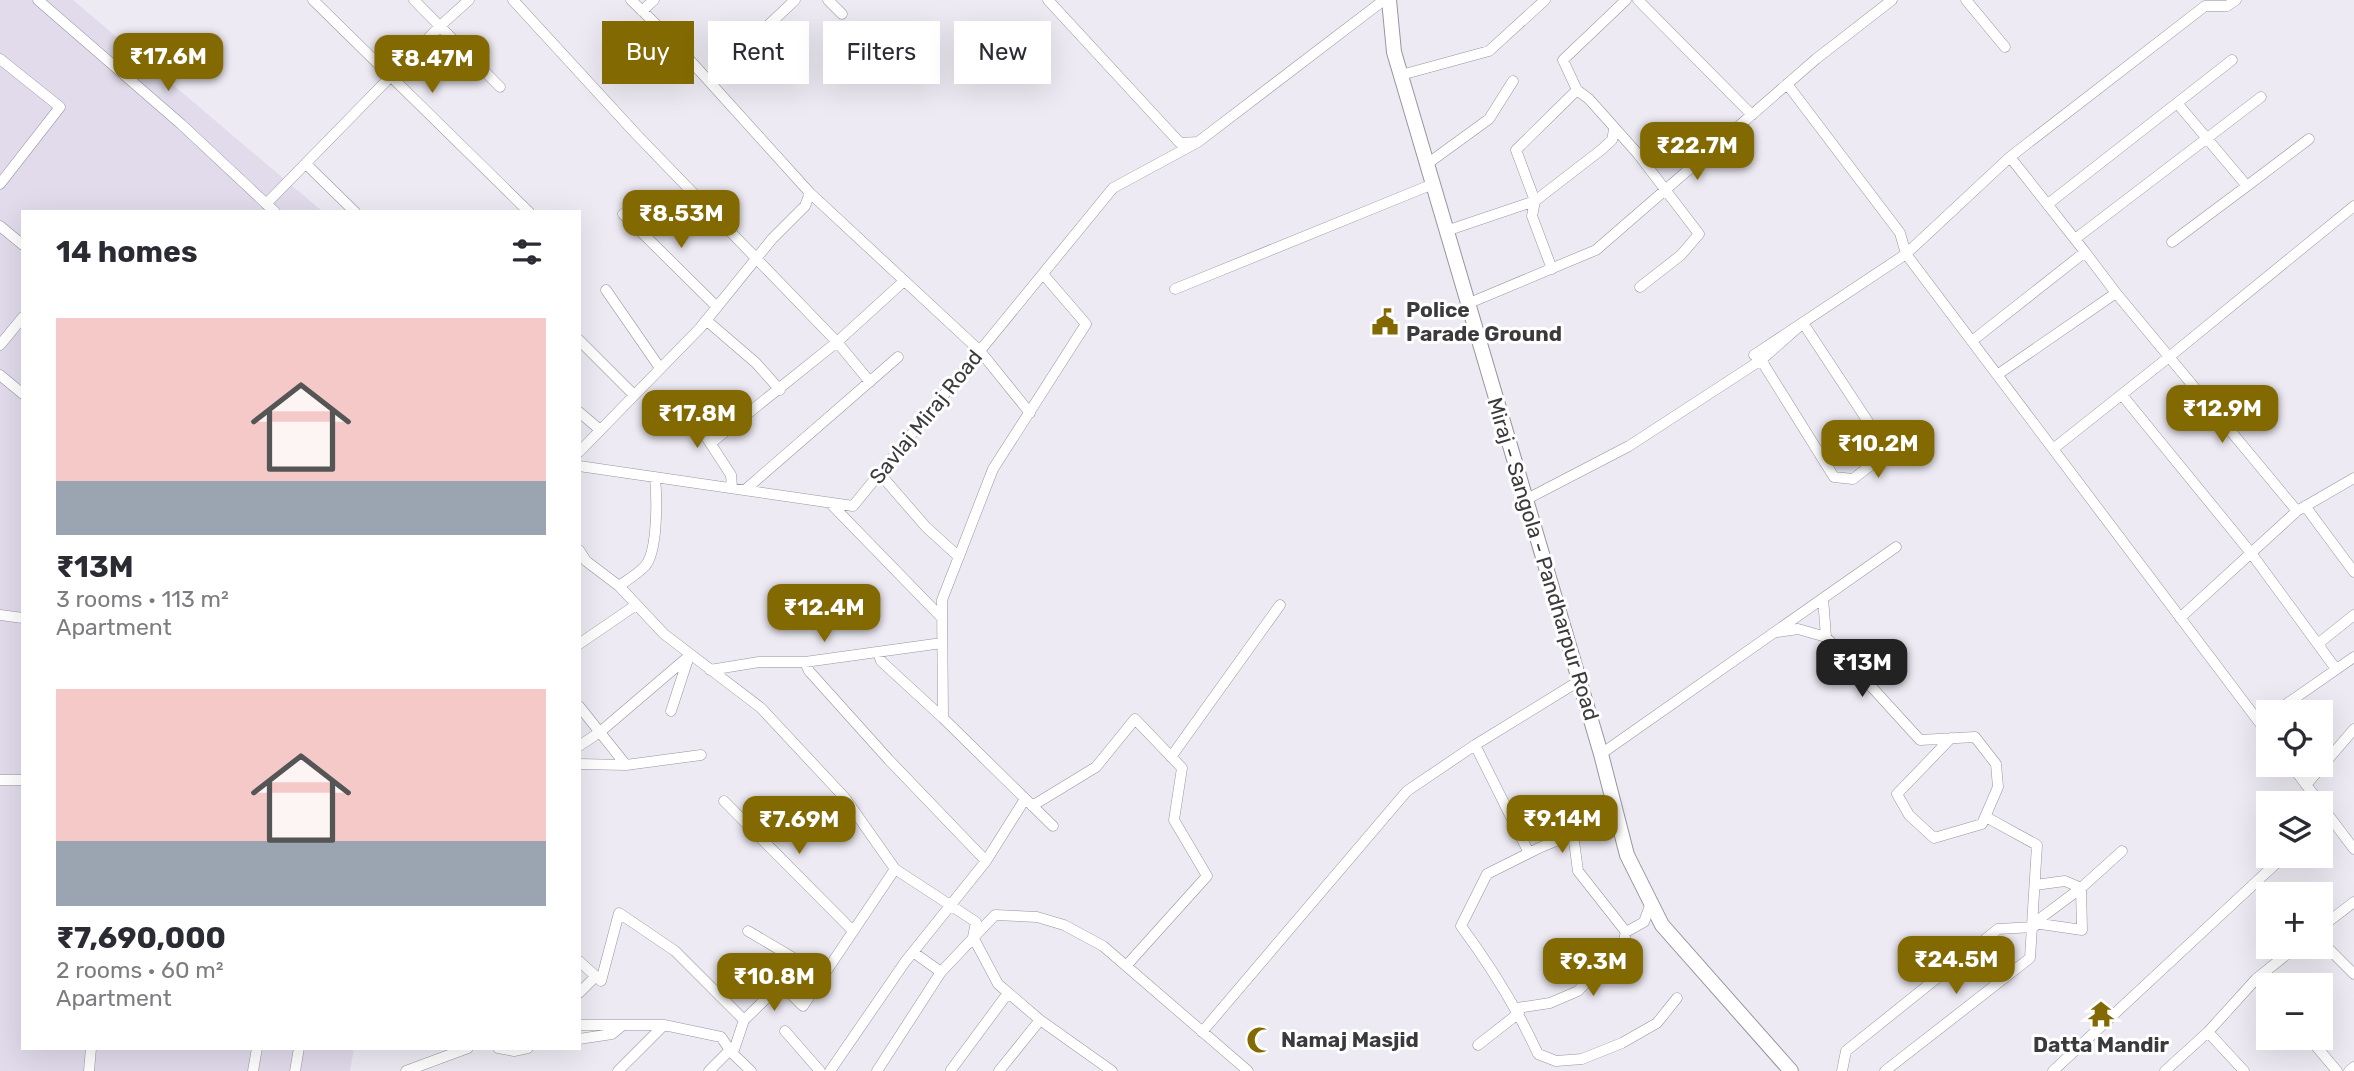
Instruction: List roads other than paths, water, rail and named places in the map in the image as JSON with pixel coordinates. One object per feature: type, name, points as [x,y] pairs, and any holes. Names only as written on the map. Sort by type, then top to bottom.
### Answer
[{"type":"highway","name":"Miraj - Sangola - Pandharpur Road","points":[[1386,0],[1394,52],[1601,754],[1627,855],[1662,925],[1791,1071]]},
{"type":"street","points":[[38,0],[181,124],[273,210]]},
{"type":"street","points":[[313,0],[527,210]]},
{"type":"street","points":[[414,0],[500,87]]},
{"type":"street","points":[[266,204],[440,26],[469,0]]},
{"type":"street","points":[[513,0],[627,125],[837,342],[870,382]]},
{"type":"street","points":[[631,0],[708,80]]},
{"type":"street","points":[[642,11],[654,0]]},
{"type":"street","points":[[773,21],[795,0]]},
{"type":"street","points":[[828,0],[842,14]]},
{"type":"street","points":[[1048,0],[1181,144],[1198,142]]},
{"type":"street","name":"Savlaj Miraj Road","points":[[581,466],[853,506],[1113,188],[1198,142],[1386,0]]},
{"type":"street","points":[[1401,75],[1489,51],[1545,0]]},
{"type":"street","points":[[1626,0],[1563,60],[1577,90],[1589,99],[1666,189],[1699,234],[1681,256],[1640,287]]},
{"type":"street","points":[[1638,0],[1752,115]]},
{"type":"street","points":[[1467,304],[1596,250],[1787,84],[1892,0]]},
{"type":"street","points":[[1966,0],[2005,47]]},
{"type":"street","points":[[1803,323],[1888,452],[1853,479],[1834,477],[1761,360],[1754,355],[1906,254],[2011,157],[2205,6],[2227,6],[2236,0]]},
{"type":"street","points":[[0,59],[60,107],[0,184]]},
{"type":"street","points":[[2048,204],[2232,60]]},
{"type":"street","points":[[1427,164],[1489,119],[1513,81]]},
{"type":"street","points":[[712,84],[810,193],[980,351],[1030,412]]},
{"type":"street","points":[[1787,84],[1900,233],[1906,254],[2180,618],[2256,710]]},
{"type":"street","points":[[1552,269],[1532,216],[1535,201],[1516,150],[1577,90]]},
{"type":"street","points":[[2075,239],[2261,97]]},
{"type":"street","points":[[2177,103],[2247,186]]},
{"type":"street","points":[[1446,231],[1535,201],[1601,150],[1612,140],[1614,130]]},
{"type":"street","points":[[2172,242],[2309,139]]},
{"type":"street","points":[[2011,157],[2116,293],[2354,572]]},
{"type":"street","points":[[306,164],[353,210]]},
{"type":"street","points":[[1175,289],[1433,184]]},
{"type":"street","points":[[581,450],[706,320],[772,239],[805,206],[810,193]]},
{"type":"street","points":[[2053,449],[2354,206]]},
{"type":"street","points":[[624,214],[717,307]]},
{"type":"street","points":[[0,226],[21,243]]},
{"type":"street","points":[[1972,341],[2085,252]]},
{"type":"street","points":[[943,718],[942,600],[993,469],[1086,324],[1043,274]]},
{"type":"street","points":[[711,443],[780,390],[904,281]]},
{"type":"street","points":[[606,290],[660,368]]},
{"type":"street","points":[[1997,375],[2116,293]]},
{"type":"street","points":[[0,345],[21,319]]},
{"type":"street","points":[[706,320],[755,363],[780,390]]},
{"type":"street","points":[[581,342],[633,394]]},
{"type":"street","points":[[745,490],[898,357]]},
{"type":"street","points":[[1525,500],[1629,446],[1761,360]]},
{"type":"street","points":[[0,375],[21,392]]},
{"type":"street","points":[[2122,395],[2251,553],[2336,669]]},
{"type":"street","points":[[686,406],[731,475],[732,488]]},
{"type":"street","points":[[581,414],[599,429]]},
{"type":"street","points":[[880,474],[926,527],[959,557]]},
{"type":"street","points":[[619,586],[646,565],[650,558],[654,531],[655,478]]},
{"type":"street","points":[[2180,618],[2301,509],[2354,478]]},
{"type":"street","points":[[830,502],[942,618]]},
{"type":"street","points":[[1601,754],[1896,547]]},
{"type":"street","points":[[582,563],[619,586],[664,634],[689,656],[761,708],[845,799],[894,869],[976,922],[973,937],[998,984],[1040,1020],[1106,1069]]},
{"type":"street","points":[[1823,598],[1826,637]]},
{"type":"street","points":[[581,643],[636,604]]},
{"type":"street","points":[[1171,757],[1280,606]]},
{"type":"street","points":[[0,615],[21,618]]},
{"type":"street","points":[[2319,643],[2354,615]]},
{"type":"street","points":[[1773,633],[1798,629],[1826,637],[1920,740],[1951,738],[1975,737],[1996,764],[1998,787],[1986,817],[1982,824],[1934,838],[1909,815],[1897,794],[1951,738]]},
{"type":"street","points":[[709,670],[759,662],[805,662],[942,643]]},
{"type":"street","points":[[878,652],[881,661],[1053,826]]},
{"type":"street","points":[[671,711],[689,656]]},
{"type":"street","points":[[581,745],[600,732],[689,656]]},
{"type":"street","points":[[2292,700],[2354,657]]},
{"type":"street","points":[[805,662],[808,671],[986,861]]},
{"type":"street","points":[[1202,1032],[1408,791],[1475,745],[1579,681]]},
{"type":"street","points":[[581,708],[626,765]]},
{"type":"street","points":[[830,1071],[913,952],[1029,802],[1096,767],[1135,719],[1182,768],[1174,820],[1207,876],[1126,966]]},
{"type":"street","points":[[2306,785],[2354,729]]},
{"type":"street","points":[[1475,745],[1529,853]]},
{"type":"street","points":[[581,764],[626,765],[701,755]]},
{"type":"street","points":[[2300,777],[2310,791]]},
{"type":"street","points":[[0,780],[21,780]]},
{"type":"street","points":[[724,802],[853,931]]},
{"type":"street","points":[[1885,1071],[2030,958],[2037,845],[1986,817]]},
{"type":"street","points":[[2333,827],[2354,849]]},
{"type":"street","points":[[1626,932],[1578,871],[1573,834],[1487,874],[1461,926],[1489,963],[1518,1011],[1538,1054],[1556,1061],[1582,1059],[1622,1043],[1657,1023],[1677,998]]},
{"type":"street","points":[[2034,925],[2122,851]]},
{"type":"street","points":[[2053,1071],[2271,868]]},
{"type":"street","points":[[709,1071],[732,1052],[744,1020],[781,984],[803,1006],[894,869]]},
{"type":"street","points":[[2035,885],[2065,881],[2081,888]]},
{"type":"street","points":[[1842,1071],[1846,1051],[1998,929],[2034,925],[2082,930],[2081,888]]},
{"type":"street","points":[[2333,918],[2354,902]]},
{"type":"street","points":[[1478,1045],[1518,1011],[1550,1003],[1578,991],[1623,944],[1626,932],[1644,922],[1651,903]]},
{"type":"street","points":[[581,963],[601,981],[619,913],[675,951],[744,1020]]},
{"type":"street","points":[[877,1071],[941,972],[995,915],[1037,917],[1064,925],[1103,946],[1248,1071]]},
{"type":"street","points":[[748,931],[824,976]]},
{"type":"street","points":[[913,952],[941,972]]},
{"type":"street","points":[[2333,953],[2354,974]]},
{"type":"street","points":[[2264,973],[2281,959]]},
{"type":"street","points":[[581,991],[596,976]]},
{"type":"street","points":[[2165,1071],[2208,1032],[2256,979]]},
{"type":"street","points":[[951,1070],[1008,993]]},
{"type":"street","points":[[999,1071],[1040,1020]]},
{"type":"street","points":[[581,1025],[664,1025],[721,1037],[751,1071]]},
{"type":"street","points":[[581,1039],[612,1034],[623,1025]]},
{"type":"street","points":[[618,1071],[664,1025]]},
{"type":"street","points":[[785,1031],[820,1071]]},
{"type":"street","points":[[2208,1032],[2244,1071]]},
{"type":"street","points":[[89,1071],[92,1050]]},
{"type":"street","points":[[253,1071],[257,1050]]},
{"type":"street","points":[[295,1071],[299,1050]]},
{"type":"street","points":[[406,1071],[463,1050]]},
{"type":"street","points":[[2319,1050],[2337,1071]]},
{"type":"street","points":[[1582,1059],[1583,1071]]},
{"type":"street","points":[[2349,1071],[2354,1066]]},
{"type":"place","name":"Police Parade Ground","points":[[1385,322]]},
{"type":"place","name":"Datta Mandir","points":[[2101,1014]]},
{"type":"place","name":"Namaj Masjid","points":[[1260,1040]]}]
